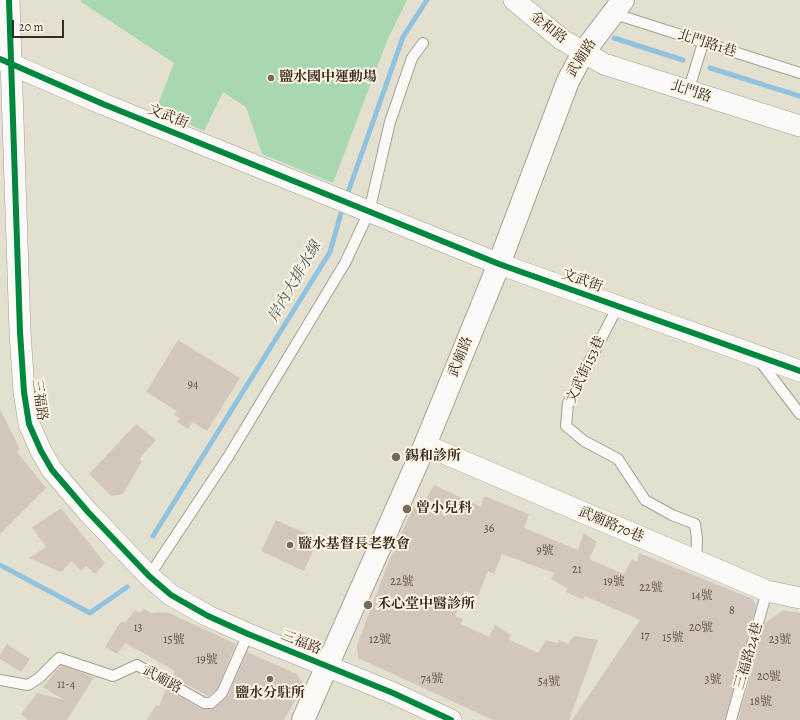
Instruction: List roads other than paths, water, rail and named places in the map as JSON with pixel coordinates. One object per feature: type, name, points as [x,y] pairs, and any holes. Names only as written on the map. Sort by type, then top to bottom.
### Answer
[{"type":"street","name":"三福路","points":[[9,0],[6,62],[24,392],[29,424],[40,451],[52,470],[88,512],[149,576],[171,595],[208,616],[248,634],[393,693],[451,720]]},
{"type":"street","name":"金和路","points":[[514,0],[561,39],[583,53]]},
{"type":"street","name":"武廟路","points":[[303,720],[328,667],[425,445],[499,264],[568,81],[583,53],[619,7]]},
{"type":"street","name":"北門路","points":[[583,53],[604,64],[688,92],[800,126]]},
{"type":"street","name":"文武街","points":[[6,62],[104,104],[499,264],[800,371]]},
{"type":"street","name":"武廟路70巷","points":[[425,445],[767,591],[800,598]]},
{"type":"lane","name":"北門路1巷","points":[[619,7],[703,43],[800,73]]},
{"type":"lane","points":[[149,576],[228,457],[345,263],[364,210],[390,122],[412,58],[423,43]]},
{"type":"lane","points":[[688,92],[703,43]]},
{"type":"lane","name":"文武街153巷","points":[[618,306],[568,403],[566,426],[584,441],[618,459],[645,500],[672,515],[695,524],[697,539],[696,561]]},
{"type":"lane","points":[[755,355],[800,414]]},
{"type":"lane","name":"三福路24巷","points":[[731,720],[767,591]]},
{"type":"lane","name":"武廟路","points":[[0,680],[28,685],[39,678],[59,658],[113,676],[137,665],[204,703],[211,703],[222,693],[248,634]]},
{"type":"waterway","name":"岸內大排水線","points":[[346,198],[403,37],[427,0]]},
{"type":"waterway","name":"岸內大排水線","points":[[614,38],[683,60]]},
{"type":"waterway","name":"岸內大排水線","points":[[710,68],[800,96]]},
{"type":"waterway","name":"岸內大排水線","points":[[153,536],[330,252],[343,206]]},
{"type":"waterway","name":"岸內大排水線","points":[[0,565],[90,613],[127,587]]},
{"type":"place","name":"鹽水國中運動場","points":[[271,78]]},
{"type":"place","name":"錫和診所","points":[[396,457]]},
{"type":"place","name":"曾小兒科","points":[[407,509]]},
{"type":"place","name":"盬水基督長老教會","points":[[290,545]]},
{"type":"place","name":"禾心堂中醫診所","points":[[368,605]]},
{"type":"place","name":"鹽水分駐所","points":[[270,679]]}]
